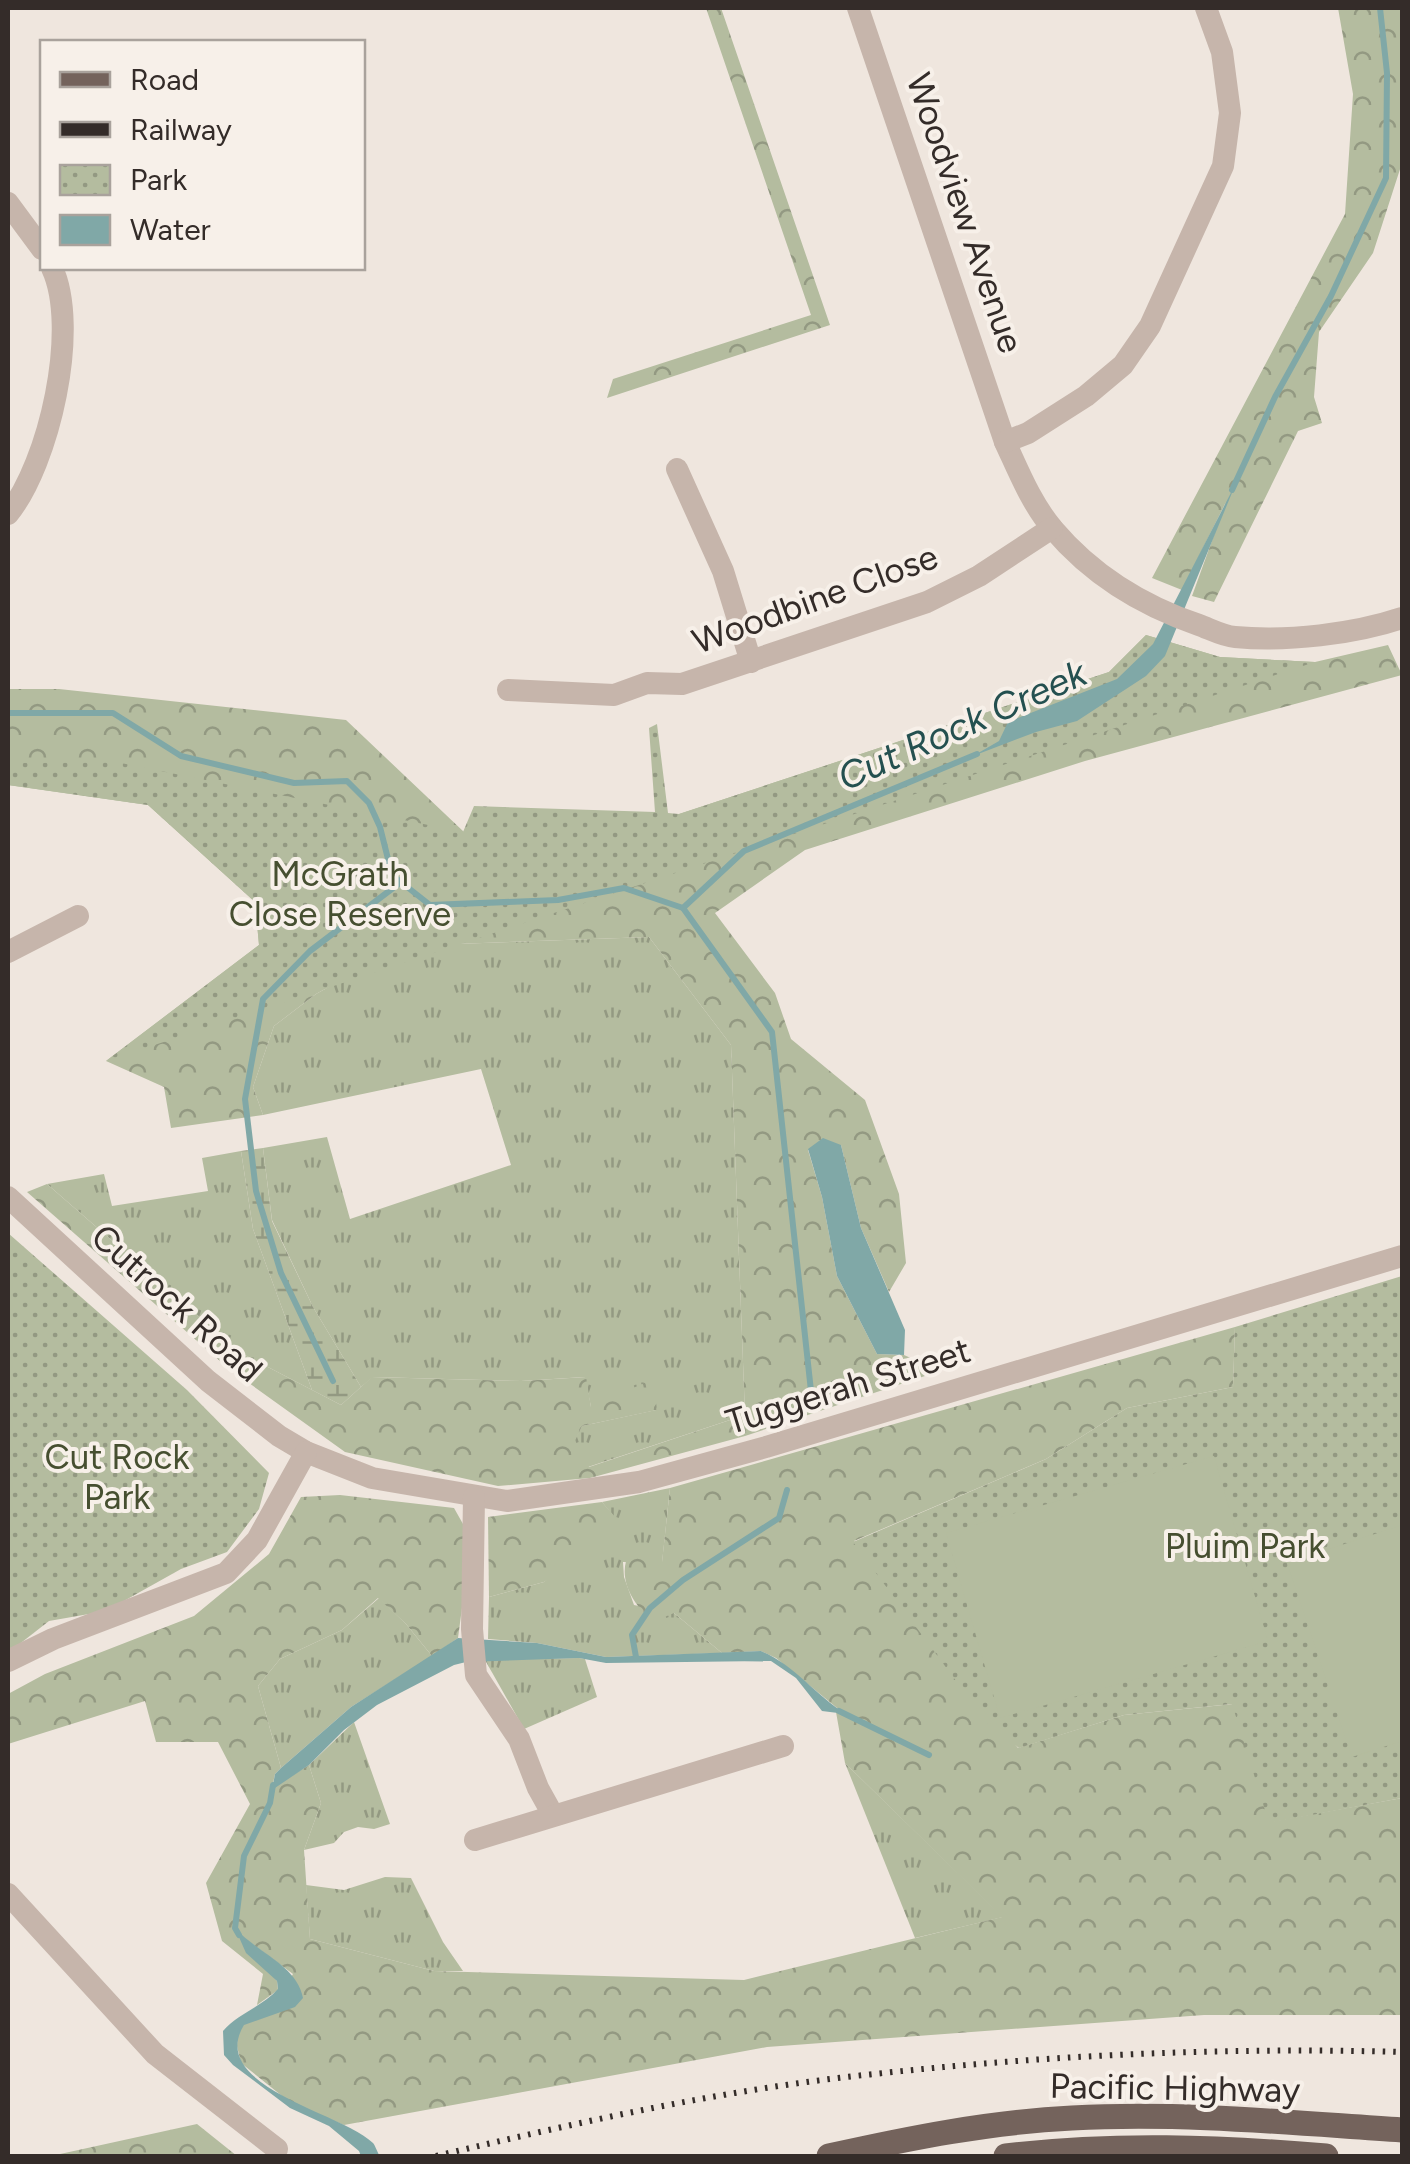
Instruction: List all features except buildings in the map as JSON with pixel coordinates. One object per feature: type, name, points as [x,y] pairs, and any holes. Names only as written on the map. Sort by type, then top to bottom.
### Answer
[{"type":"main road","name":"Pacific Highway","points":[[830,2156],[937,2133],[1070,2118],[1146,2116],[1402,2130]]},
{"type":"main road","name":"Pacific Highway","points":[[1006,2156],[1095,2148],[1228,2147],[1326,2156]]},
{"type":"street","name":"Woodview Avenue","points":[[858,8],[1005,442],[1026,490],[1052,528],[1094,569],[1137,600],[1233,637],[1332,635],[1402,618]]},
{"type":"street","points":[[1005,442],[1028,433],[1086,396],[1122,365],[1150,326],[1223,166],[1230,113],[1222,52],[1206,8]]},
{"type":"street","points":[[8,203],[40,246]]},
{"type":"street","points":[[8,514],[22,497],[39,460],[62,356],[63,299],[53,270]]},
{"type":"street","points":[[677,468],[723,572],[752,662]]},
{"type":"street","name":"Woodbine Close","points":[[508,690],[614,696],[647,683],[682,684],[927,602],[978,576],[1052,528]]},
{"type":"street","points":[[8,952],[78,916]]},
{"type":"street","name":"Cutrock Road","points":[[8,1197],[208,1381],[255,1419],[306,1452]]},
{"type":"street","name":"Tuggerah Street","points":[[306,1452],[372,1478],[507,1501],[639,1482],[766,1448],[1402,1256]]},
{"type":"street","points":[[8,1662],[53,1640],[226,1573],[257,1540],[306,1452]]},
{"type":"street","points":[[474,1496],[472,1629],[476,1675],[518,1738],[553,1815]]},
{"type":"street","points":[[475,1840],[784,1746]]},
{"type":"street","points":[[8,1894],[155,2054],[277,2150]]},
{"type":"green space","points":[[706,8],[721,8],[830,325],[607,398],[613,379],[811,315]]},
{"type":"green space","points":[[1338,8],[1402,8],[1402,163],[1373,253],[1319,332],[1314,397],[1322,423],[1298,431],[1214,602],[1192,596],[1226,502],[1182,590],[1152,578],[1345,214],[1353,94]]},
{"type":"green space","points":[[1146,635],[1220,657],[1315,662],[1388,645],[1402,675],[1085,761],[805,850],[715,913],[775,993],[791,1039],[865,1100],[899,1194],[906,1263],[889,1292],[861,1228],[841,1145],[808,1150],[822,1197],[837,1276],[877,1354],[904,1355],[940,1371],[745,1436],[590,1478],[498,1486],[345,1452],[228,1368],[27,1192],[47,1184],[241,1353],[341,1405],[372,1377],[521,1381],[586,1377],[591,1407],[653,1379],[657,1410],[582,1426],[574,1443],[589,1467],[745,1415],[731,1045],[649,937],[428,945],[388,954],[316,994],[274,1026],[253,1087],[263,1115],[171,1128],[164,1087],[106,1061],[259,945],[255,902],[148,805],[8,785],[8,689],[59,689],[346,720],[464,832],[679,814],[1109,672]]},
{"type":"green space","name":"McGrath Close Reserve","points":[[1146,635],[1220,657],[1315,662],[106,1061],[259,945],[255,902],[148,805],[8,785],[8,763],[116,762],[463,832],[474,806],[655,812],[649,728],[657,724],[668,813],[679,814],[1109,672]]},
{"type":"green space","points":[[649,937],[731,1045],[745,1415],[588,1467],[573,1443],[582,1426],[656,1410],[591,1407],[585,1377],[521,1381],[373,1377],[361,1387],[313,1307],[272,1220],[263,1148],[327,1137],[350,1219],[511,1165],[481,1069],[263,1115],[253,1087],[274,1026],[316,994],[388,954],[428,945]]},
{"type":"green space","points":[[263,1148],[272,1221],[313,1307],[361,1387],[341,1405],[312,1390],[253,1229],[241,1151]]},
{"type":"green space","points":[[241,1151],[253,1229],[312,1390],[241,1353],[47,1184],[104,1174],[112,1206],[208,1191],[202,1158]]},
{"type":"green space","name":"Cut Rock Park","points":[[8,1233],[187,1390],[269,1473],[259,1509],[227,1552],[181,1569],[106,1611],[49,1621],[8,1653]]},
{"type":"green space","name":"Pluim Park","points":[[1402,1276],[1402,1798],[1269,1823],[1232,1704],[1124,1715],[1019,1748],[988,1724],[853,1542],[1046,1459],[1127,1408],[1233,1387],[1235,1327]]},
{"type":"green space","points":[[1235,1327],[1233,1387],[1127,1408],[1046,1459],[854,1541],[1018,1748],[1124,1715],[1233,1704],[1270,1822],[1402,1798],[1402,2015],[1204,2015],[767,2047],[344,2125],[292,2104],[241,2063],[238,2033],[244,2024],[268,2015],[293,1974],[244,1938],[277,1981],[278,1990],[257,2005],[263,1974],[222,1941],[206,1883],[250,1804],[218,1742],[156,1742],[145,1701],[8,1744],[8,1694],[45,1674],[194,1616],[269,1554],[301,1497],[340,1495],[454,1508],[463,1524],[465,1585],[458,1638],[432,1656],[378,1598],[342,1630],[280,1659],[258,1686],[281,1768],[275,1774],[272,1788],[309,1765],[321,1803],[304,1850],[310,1939],[434,1971],[744,1980],[1002,1917],[845,1763],[836,1712],[842,1712],[776,1658],[761,1651],[722,1653],[674,1613],[653,1622],[628,1589],[626,1559],[631,1549],[662,1562],[670,1488]]},
{"type":"green space","points":[[1214,1456],[1268,1641],[1000,1718],[946,1533]]},
{"type":"green space","points":[[670,1488],[662,1563],[623,1562],[624,1577],[634,1605],[674,1613],[722,1653],[606,1657],[537,1643],[488,1639],[489,1597],[544,1582],[615,1518],[602,1502]]},
{"type":"green space","points":[[602,1502],[616,1518],[590,1554],[544,1582],[489,1597],[488,1517]]},
{"type":"green space","points":[[1402,1525],[1402,1741],[1352,1757],[1287,1563]]},
{"type":"green space","points":[[379,1598],[432,1656],[351,1707],[281,1768],[258,1686],[280,1659],[342,1630]]},
{"type":"green space","points":[[585,1659],[597,1697],[524,1729],[485,1660]]},
{"type":"green space","points":[[354,1722],[390,1824],[374,1829],[358,1827],[344,1832],[334,1843],[304,1850],[321,1803],[309,1765]]},
{"type":"green space","points":[[845,1763],[1003,1917],[915,1938]]},
{"type":"green space","points":[[385,1877],[411,1878],[443,1942],[463,1971],[434,1971],[310,1939],[306,1885],[344,1890]]},
{"type":"green space","points":[[197,2124],[237,2156],[51,2156]]},
{"type":"water","points":[[1236,483],[1165,656],[1146,676],[1077,721],[973,756],[999,741],[1008,722],[1117,679],[1153,644]]},
{"type":"water","points":[[823,1138],[841,1145],[861,1228],[905,1330],[904,1355],[877,1354],[837,1276],[808,1149]]},
{"type":"water","points":[[458,1638],[537,1643],[606,1657],[761,1651],[784,1664],[846,1714],[822,1711],[796,1678],[771,1661],[606,1663],[579,1658],[466,1662],[377,1705],[344,1730],[309,1765],[272,1790],[275,1774],[351,1707]]},
{"type":"water","points":[[235,1928],[293,1977],[303,1998],[295,2007],[244,2025],[237,2047],[244,2065],[260,2082],[283,2096],[358,2132],[373,2143],[380,2156],[361,2156],[329,2126],[290,2108],[224,2055],[223,2031],[278,1989],[277,1981],[246,1953]]},
{"type":"waterway","name":"Cut Rock Creek","points":[[1232,490],[1386,178],[1387,73],[1380,8]]},
{"type":"waterway","points":[[8,713],[113,713],[181,756],[294,783],[347,781],[369,803],[380,827],[392,875],[430,905],[558,900],[624,888],[683,908]]},
{"type":"waterway","name":"Cut Rock Creek","points":[[811,1391],[772,1032],[683,908],[744,851],[977,754]]},
{"type":"waterway","points":[[333,1381],[281,1273],[256,1191],[245,1099],[263,999],[310,951],[401,882]]},
{"type":"waterway","name":"Cut Rock Creek","points":[[636,1657],[632,1635],[650,1608],[683,1580],[779,1518],[787,1490]]},
{"type":"waterway","points":[[839,1711],[929,1755]]},
{"type":"waterway","name":"Cut Rock Creek","points":[[239,1935],[235,1928],[244,1856],[270,1803],[273,1785]]},
{"type":"railway","points":[[436,2156],[708,2098],[874,2074],[1138,2054],[1402,2052]]}]
